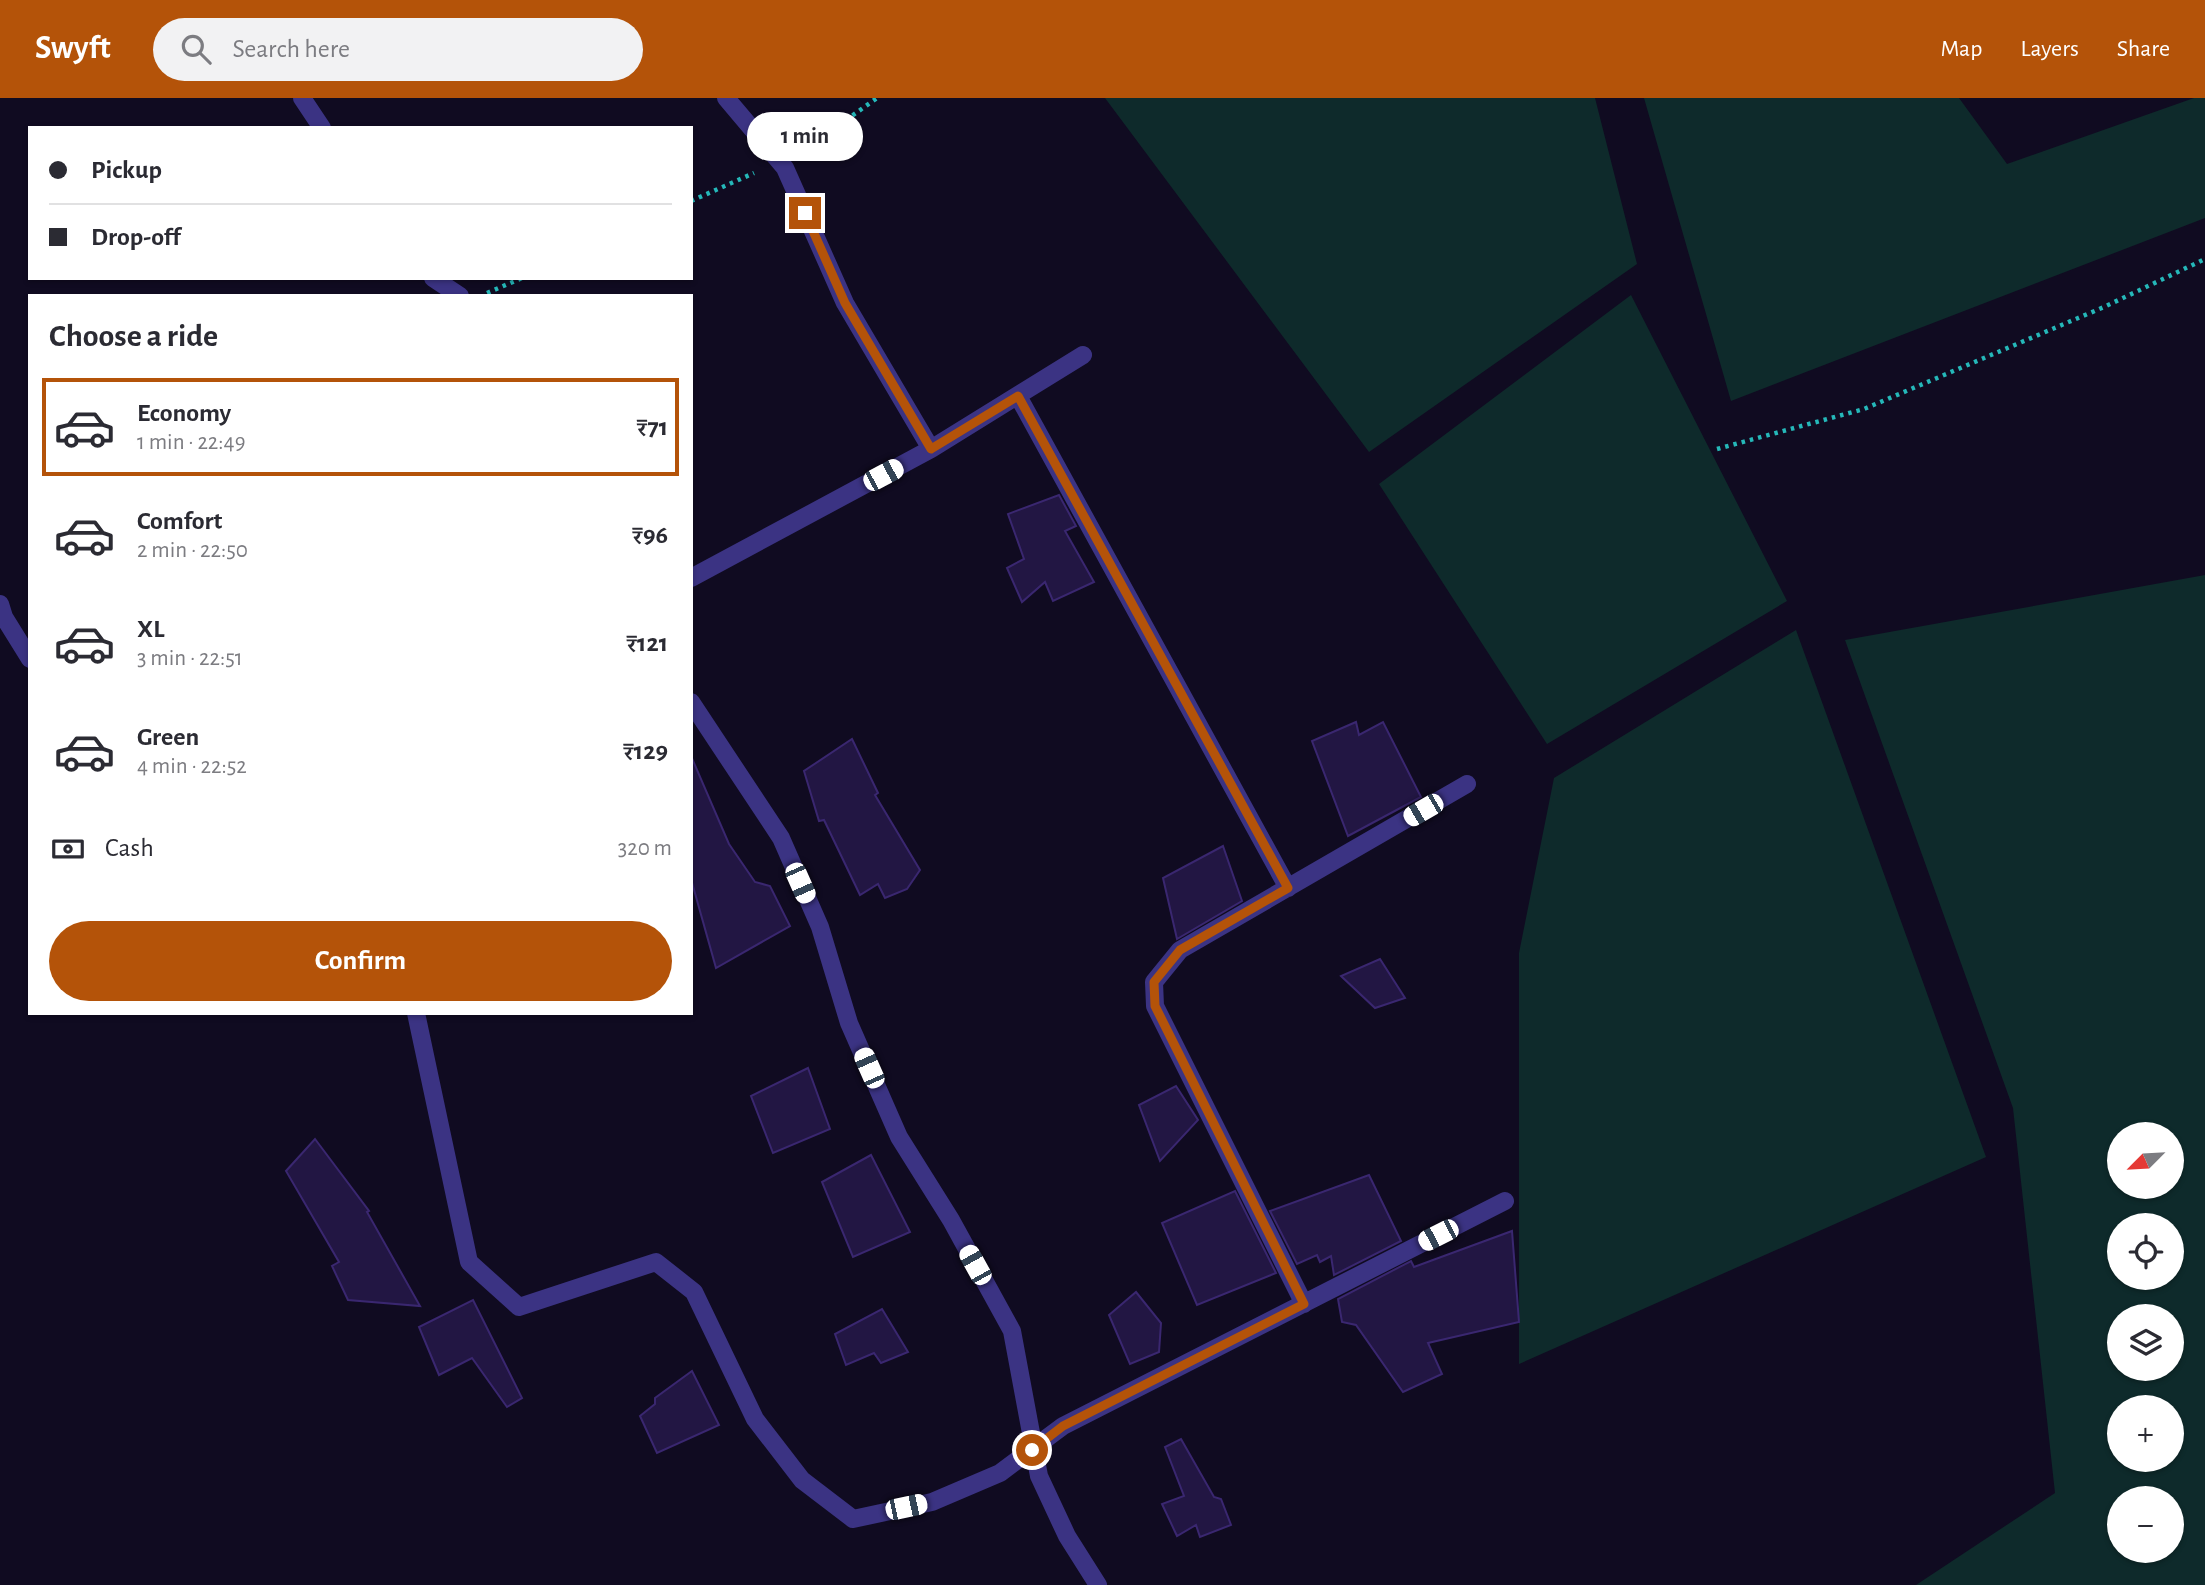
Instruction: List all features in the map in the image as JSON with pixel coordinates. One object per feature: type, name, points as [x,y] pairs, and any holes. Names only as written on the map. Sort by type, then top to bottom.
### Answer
[{"type":"street","points":[[302,98],[321,126]]},
{"type":"street","points":[[726,98],[785,168],[845,303],[931,449]]},
{"type":"street","points":[[436,280],[457,294]]},
{"type":"street","points":[[693,577],[931,449],[1083,355]]},
{"type":"street","points":[[1018,396],[1288,888]]},
{"type":"street","points":[[0,604],[4,617],[28,656]]},
{"type":"street","points":[[693,705],[781,838],[820,927],[849,1023],[900,1137],[951,1220],[1012,1331],[1032,1450],[1039,1476],[1067,1536],[1098,1585]]},
{"type":"street","points":[[1304,1304],[1155,1006],[1154,982],[1180,950],[1467,784]]},
{"type":"street","points":[[416,1015],[469,1262],[519,1307],[656,1262],[694,1292],[755,1419],[802,1480],[853,1519],[932,1502],[1000,1473],[1063,1426],[1505,1201]]},
{"type":"path","points":[[1717,449],[1864,409],[2104,307],[2205,259]]},
{"type":"path","points":[[485,294],[517,280]]},
{"type":"green space","points":[[1105,98],[1595,98],[1637,264],[1369,452]]},
{"type":"green space","points":[[1644,98],[1959,98],[2007,164],[2194,98],[2205,98],[2205,218],[1731,401]]},
{"type":"green space","points":[[1631,295],[1787,601],[1547,744],[1379,484]]},
{"type":"green space","points":[[2205,575],[2205,1585],[1916,1585],[2055,1493],[2013,1108],[1845,640]]},
{"type":"green space","points":[[1796,630],[1986,1157],[1519,1364],[1519,953],[1554,778]]},
{"type":"building","points":[[1059,495],[1076,526],[1065,531],[1094,582],[1053,601],[1045,582],[1022,602],[1007,568],[1024,559],[1008,514]]},
{"type":"building","points":[[1356,722],[1359,735],[1383,722],[1421,797],[1348,836],[1312,741]]},
{"type":"building","points":[[852,739],[878,793],[875,795],[920,870],[907,889],[885,898],[878,884],[860,895],[824,820],[819,821],[804,771]]},
{"type":"building","points":[[693,761],[729,844],[755,882],[770,886],[790,926],[716,968],[693,886]]},
{"type":"building","points":[[1223,846],[1242,901],[1177,939],[1163,878]]},
{"type":"building","points":[[1380,959],[1405,998],[1375,1008],[1341,976]]},
{"type":"building","points":[[808,1068],[830,1129],[773,1153],[751,1096]]},
{"type":"building","points":[[1176,1086],[1198,1120],[1160,1161],[1139,1105]]},
{"type":"building","points":[[315,1139],[369,1211],[367,1212],[420,1306],[348,1300],[332,1266],[339,1262],[286,1171]]},
{"type":"building","points":[[871,1155],[910,1232],[853,1257],[822,1182]]},
{"type":"building","points":[[1369,1175],[1401,1241],[1334,1275],[1331,1256],[1320,1262],[1317,1255],[1297,1264],[1270,1211]]},
{"type":"building","points":[[1235,1191],[1276,1273],[1197,1305],[1162,1223]]},
{"type":"building","points":[[1512,1231],[1519,1322],[1428,1343],[1442,1374],[1403,1392],[1356,1325],[1342,1322],[1338,1299],[1411,1261],[1414,1267]]},
{"type":"building","points":[[1136,1292],[1161,1323],[1159,1352],[1130,1364],[1109,1315]]},
{"type":"building","points":[[473,1300],[522,1398],[507,1407],[472,1358],[439,1375],[419,1327]]},
{"type":"building","points":[[882,1309],[908,1352],[881,1363],[874,1353],[846,1365],[835,1334]]},
{"type":"building","points":[[692,1371],[719,1425],[657,1453],[640,1416],[655,1404],[655,1398]]},
{"type":"building","points":[[1181,1439],[1214,1497],[1221,1499],[1231,1525],[1200,1537],[1196,1525],[1177,1536],[1162,1504],[1184,1496],[1165,1447]]},
{"type":"route","points":[[805,213],[845,303],[931,449],[1018,396],[1288,888],[1180,950],[1154,982],[1155,1006],[1304,1304],[1063,1426],[1032,1450]]}]
